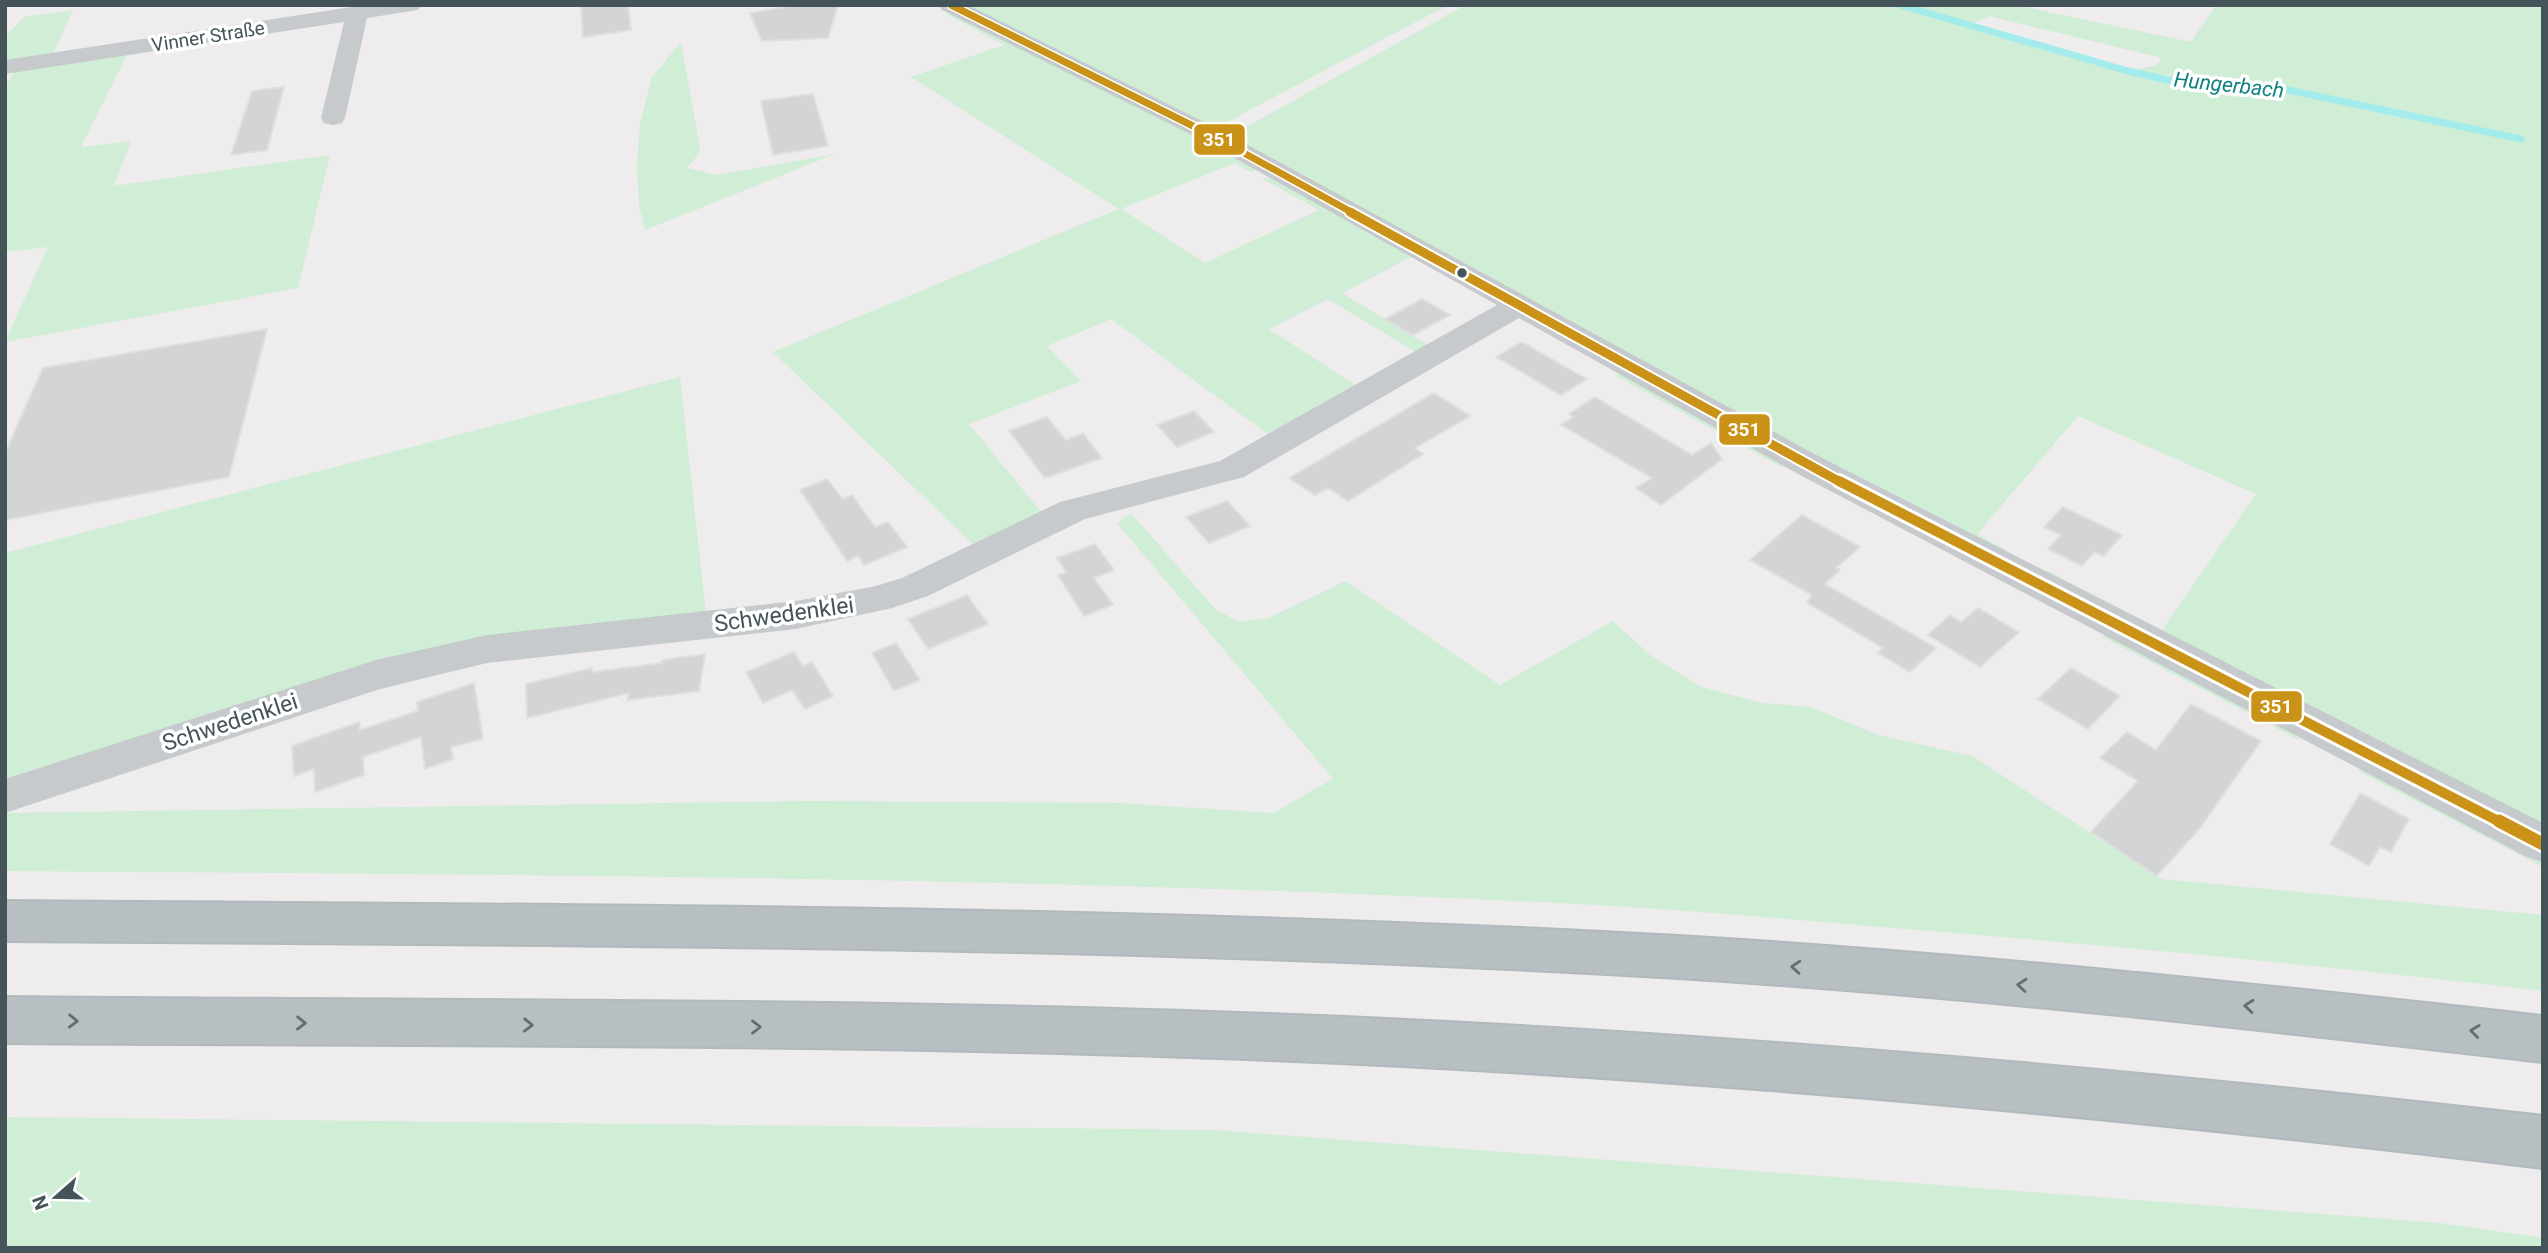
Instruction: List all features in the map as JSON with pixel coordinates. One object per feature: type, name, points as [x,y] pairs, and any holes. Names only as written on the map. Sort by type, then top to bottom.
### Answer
[{"type":"highway","points":[[5,921],[897,928],[1223,937],[1569,951],[1974,981],[2262,1007],[2543,1039]]},
{"type":"highway","points":[[5,1020],[897,1028],[1270,1037],[1623,1056],[1997,1085],[2543,1142]]},
{"type":"street","name":"Vinner Straße","points":[[5,67],[410,5]]},
{"type":"street","points":[[950,5],[1215,137],[1812,467],[2543,844]]},
{"type":"street","points":[[333,118],[357,13]]},
{"type":"street","name":"Schwedenklei","points":[[5,796],[376,675],[439,658],[487,649],[796,615],[879,599],[915,587],[1073,510],[1232,469],[1518,306]]},
{"type":"green space","points":[[962,5],[1448,5],[1214,129]]},
{"type":"green space","points":[[1466,5],[1895,5],[2125,72],[2157,65],[2162,58],[1989,16],[1973,24],[1906,5],[2016,5],[2191,42],[2216,5],[2543,5],[2543,833],[2049,581],[2046,570],[2162,630],[2256,494],[2078,416],[1977,534],[2020,558],[2014,562],[1796,450],[1434,246],[1427,249],[1230,136]]},
{"type":"green space","points":[[73,10],[53,54],[5,62],[5,37],[24,17]]},
{"type":"green space","points":[[946,14],[954,14],[1254,166],[1255,170],[1250,172],[1235,163],[1121,209],[1205,263],[1319,210],[1261,178],[1274,178],[1413,256],[1342,293],[1429,346],[1417,353],[1328,299],[1269,329],[1357,386],[1269,435],[1111,319],[1047,346],[1081,381],[969,424],[1042,513],[975,546],[773,352],[1119,209],[911,77],[1004,45]]},
{"type":"green space","points":[[681,42],[700,148],[698,155],[687,168],[717,175],[835,154],[645,230],[639,206],[637,165],[640,124],[652,77]]},
{"type":"green space","points":[[127,55],[81,147],[131,141],[114,186],[330,155],[298,288],[5,342],[48,247],[5,252],[5,87],[14,72]]},
{"type":"green space","points":[[1620,374],[1779,462],[1783,468],[1614,375]]},
{"type":"green space","points":[[680,377],[706,614],[470,640],[5,782],[5,553]]},
{"type":"green space","points":[[1131,513],[1215,609],[1239,622],[1269,618],[1345,581],[1500,685],[1613,621],[1650,655],[1701,687],[1763,703],[1811,707],[1878,735],[1972,756],[2161,879],[2543,915],[2543,991],[2291,964],[1953,933],[1646,908],[1413,896],[810,879],[5,871],[5,813],[805,801],[1119,803],[1273,813],[1333,779],[1117,523]]},
{"type":"green space","points":[[2108,635],[2293,731],[2301,741],[2101,636]]},
{"type":"green space","points":[[2366,769],[2543,861],[2543,867],[2356,770]]},
{"type":"green space","points":[[5,1117],[1214,1130],[2440,1223],[2543,1238],[2543,1248],[5,1248]]},
{"type":"building","points":[[581,5],[628,5],[631,30],[583,37]]},
{"type":"building","points":[[799,5],[838,5],[828,38],[762,41],[750,13]]},
{"type":"building","points":[[284,87],[267,150],[231,155],[252,91]]},
{"type":"building","points":[[813,94],[828,146],[773,155],[761,101]]},
{"type":"building","points":[[1422,299],[1450,315],[1413,335],[1385,319]]},
{"type":"building","points":[[267,329],[229,477],[5,520],[5,453],[43,368]]},
{"type":"building","points":[[1522,342],[1587,379],[1561,395],[1496,357]]},
{"type":"building","points":[[1434,393],[1470,416],[1415,448],[1423,454],[1348,501],[1328,488],[1315,495],[1289,478]]},
{"type":"building","points":[[1595,397],[1692,455],[1711,443],[1722,459],[1661,505],[1636,488],[1652,478],[1561,425],[1573,417],[1569,414]]},
{"type":"building","points":[[1194,411],[1214,432],[1177,447],[1157,425]]},
{"type":"building","points":[[1047,417],[1066,440],[1083,433],[1102,458],[1045,478],[1009,431]]},
{"type":"building","points":[[827,479],[843,499],[852,495],[875,527],[888,522],[907,547],[864,565],[858,556],[847,561],[800,490]]},
{"type":"building","points":[[1227,501],[1250,526],[1209,543],[1186,517]]},
{"type":"building","points":[[2063,507],[2122,535],[2104,556],[2094,552],[2082,566],[2048,549],[2061,535],[2044,527]]},
{"type":"building","points":[[1802,515],[1860,547],[1836,568],[1840,570],[1825,584],[1936,648],[1910,672],[1878,653],[1883,648],[1807,603],[1812,595],[1750,560]]},
{"type":"building","points":[[1095,544],[1114,570],[1094,578],[1113,605],[1084,616],[1058,575],[1066,572],[1057,558]]},
{"type":"building","points":[[967,595],[988,624],[928,649],[908,619]]},
{"type":"building","points":[[1978,608],[2019,632],[1980,667],[1928,635],[1950,615],[1961,622]]},
{"type":"building","points":[[896,643],[920,680],[894,691],[872,653]]},
{"type":"building","points":[[794,652],[803,666],[812,662],[833,696],[805,709],[792,690],[763,703],[746,672]]},
{"type":"building","points":[[705,654],[699,691],[627,700],[629,693],[527,718],[526,684],[592,668],[592,672],[662,663],[662,660]]},
{"type":"building","points":[[2071,668],[2120,696],[2088,729],[2038,699]]},
{"type":"building","points":[[474,683],[483,739],[451,747],[453,759],[425,769],[421,737],[363,757],[364,775],[315,792],[314,769],[294,776],[292,746],[359,722],[360,730],[418,711],[417,702]]},
{"type":"building","points":[[2191,704],[2261,741],[2200,828],[2157,876],[2091,832],[2138,781],[2100,758],[2127,732],[2156,750]]},
{"type":"building","points":[[2360,793],[2409,819],[2391,852],[2380,847],[2369,866],[2330,844]]},
{"type":"waterway","name":"Hungerbach","points":[[1900,5],[2128,71],[2176,82],[2288,90],[2521,139]]},
{"type":"transit line","name":"351","points":[[951,5],[1215,137],[1812,467],[2543,844]]}]
